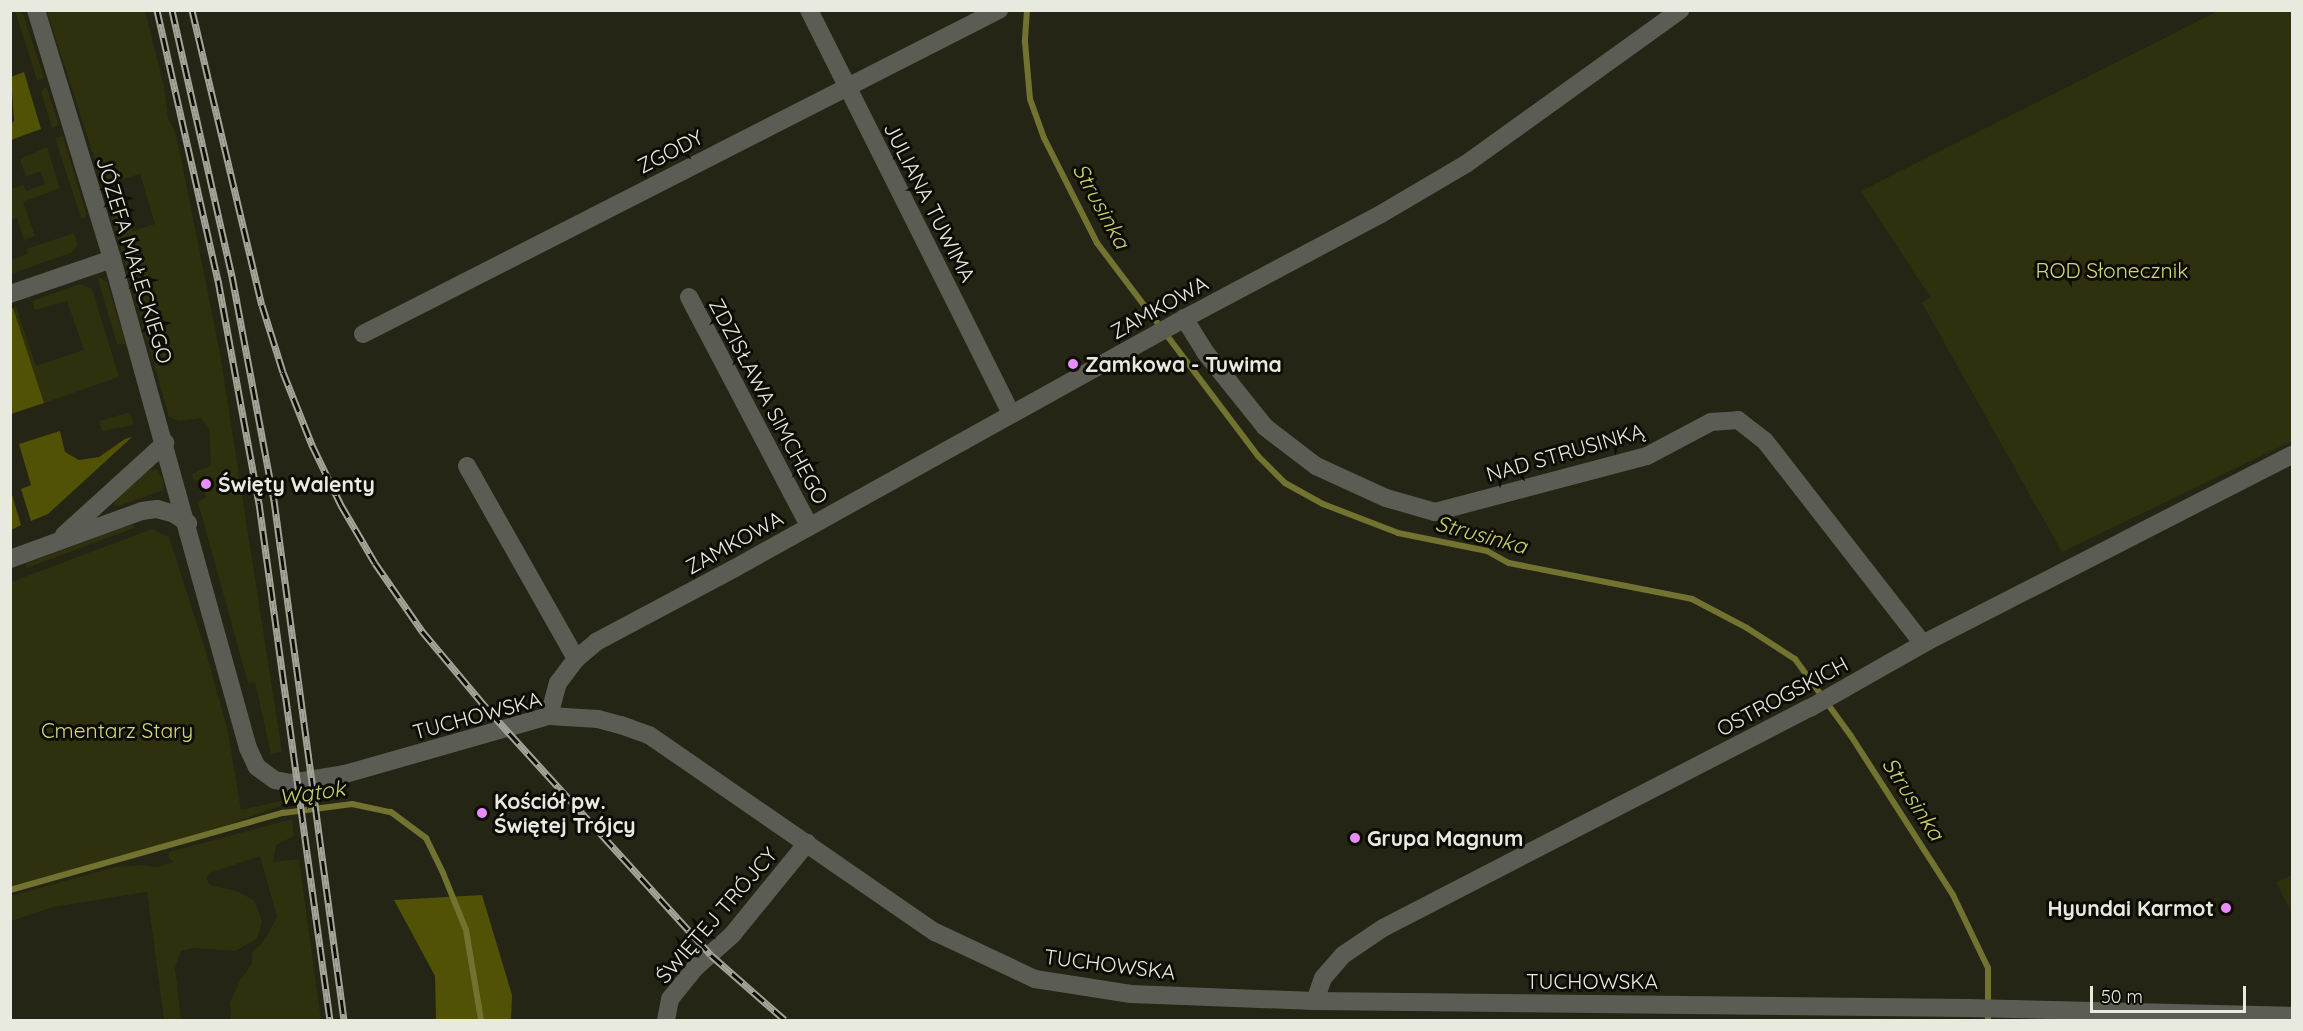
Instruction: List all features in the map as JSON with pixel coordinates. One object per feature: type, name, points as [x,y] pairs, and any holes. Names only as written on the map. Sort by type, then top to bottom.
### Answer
[{"type":"street","name":"JÓZEFA MAŁECKIEGO","points":[[36,10],[112,259],[188,523]]},
{"type":"street","name":"JULIANA TUWIMA","points":[[809,10],[1011,414]]},
{"type":"street","name":"ZGODY","points":[[363,334],[999,10]]},
{"type":"street","name":"ZAMKOWA","points":[[549,716],[558,683],[576,659],[596,642],[1180,320],[1381,214],[1466,164],[1680,10]]},
{"type":"street","points":[[10,294],[112,259]]},
{"type":"street","name":"ZDZISŁAWA SIMCHEGO","points":[[689,297],[809,526]]},
{"type":"street","name":"NAD STRUSINKĄ","points":[[1180,320],[1265,427],[1317,466],[1386,498],[1434,512],[1647,456],[1711,422],[1738,420],[1765,441],[1923,644]]},
{"type":"street","points":[[59,541],[165,443]]},
{"type":"street","name":"OSTROGSKICH","points":[[1315,1001],[1323,978],[1342,955],[1383,928],[1810,708],[1923,644],[2292,455]]},
{"type":"street","points":[[467,466],[576,659]]},
{"type":"street","points":[[10,559],[142,511],[157,509],[174,514],[188,523]]},
{"type":"street","name":"TUCHOWSKA","points":[[188,523],[252,760],[261,772],[275,780],[291,783],[345,774],[549,716],[598,719],[650,735],[935,932],[1035,979],[1131,994],[1315,1001],[1968,1008],[2292,1016]]},
{"type":"street","name":"ŚWIĘTEJ TRÓJCY","points":[[666,1020],[670,999],[695,968],[732,935],[807,843]]},
{"type":"green space","points":[[15,11],[20,11],[24,16],[44,78],[37,80]]},
{"type":"green space","points":[[47,11],[145,11],[164,87],[168,118],[175,132],[182,163],[220,353],[282,752],[271,754],[255,682],[248,683],[198,502],[206,497],[198,480],[194,481],[192,474],[211,465],[209,428],[201,418],[179,421],[169,417],[109,208],[116,202],[122,202],[133,231],[155,224],[140,174],[118,180],[114,186],[103,185]]},
{"type":"green space","name":"ROD Słonecznik","points":[[2218,11],[2292,11],[2292,441],[2062,552],[1922,303],[1930,297],[1861,191]]},
{"type":"green space","points":[[47,88],[59,125],[52,128],[41,92]]},
{"type":"green space","points":[[63,136],[87,216],[84,218],[81,218],[55,138]]},
{"type":"green space","points":[[47,147],[60,188],[23,202],[35,236],[24,240],[17,218],[11,220],[11,197],[13,196],[11,189],[23,185],[26,191],[45,184],[40,171],[26,177],[20,159]]},
{"type":"green space","points":[[74,233],[78,245],[73,252],[11,274],[11,260],[28,254],[26,249]]},
{"type":"green space","points":[[97,276],[107,282],[126,344],[117,344]]},
{"type":"green space","points":[[80,284],[92,289],[119,377],[44,403],[13,308],[16,307],[36,366],[84,350],[67,301],[35,310],[32,301]]},
{"type":"green space","points":[[130,412],[134,425],[102,431],[99,421]]},
{"type":"green space","points":[[157,469],[164,482],[163,490],[119,506],[114,505],[115,500],[149,470]]},
{"type":"green space","points":[[133,524],[134,528],[27,568],[25,564]]},
{"type":"green space","name":"Cmentarz Stary","points":[[152,529],[169,537],[206,652],[228,732],[241,810],[289,799],[289,803],[225,826],[11,887],[11,582]]},
{"type":"green space","points":[[292,819],[294,836],[276,845],[273,862],[299,859],[321,1020],[231,1020],[230,1003],[239,982],[252,964],[252,953],[267,937],[277,917],[260,856],[210,873],[206,878],[210,885],[239,892],[255,901],[262,922],[257,939],[235,951],[194,948],[181,951],[175,967],[181,1020],[164,1020],[147,892],[53,907],[11,921],[11,896],[115,867],[141,865],[157,867],[174,862],[168,858],[169,852]]},
{"type":"green space","points":[[2292,875],[2292,913],[2276,882]]},
{"type":"shaded area","points":[[24,72],[41,129],[11,140],[11,124],[14,121],[11,77]]},
{"type":"shaded area","points":[[13,308],[44,403],[11,414],[10,309]]},
{"type":"shaded area","points":[[60,431],[65,452],[79,460],[99,457],[125,439],[132,437],[48,514],[31,521],[21,489],[31,485],[19,444]]},
{"type":"shaded area","points":[[10,488],[21,525],[11,530],[10,530]]},
{"type":"shaded area","points":[[482,895],[512,995],[511,1020],[436,1020],[435,976],[394,900]]},
{"type":"waterway","name":"Strusinka","points":[[1027,10],[1025,42],[1030,99],[1044,138],[1097,243],[1258,456],[1285,483],[1323,504],[1398,533],[1487,551],[1509,563],[1692,599],[1747,628],[1795,659],[1851,736],[1953,895],[1988,968],[1988,1020]]},
{"type":"waterway","name":"Wątok","points":[[10,890],[283,813],[352,804],[391,812],[426,838],[443,873],[466,930],[481,1020]]},
{"type":"railway","points":[[157,10],[218,280],[259,503],[330,1020]]},
{"type":"railway","points":[[172,10],[232,276],[274,500],[344,1020]]},
{"type":"railway","points":[[192,10],[262,305],[283,372],[312,445],[341,505],[375,563],[422,631],[490,712],[711,955],[785,1020]]},
{"type":"place","name":"Zamkowa - Tuwima","points":[[1073,364]]},
{"type":"place","name":"Święty Walenty","points":[[206,484]]},
{"type":"place","name":"Kościół pw. Świętej Trójcy","points":[[482,813]]},
{"type":"place","name":"Grupa Magnum","points":[[1355,838]]},
{"type":"place","name":"Hyundai Karmot","points":[[2226,908]]}]
